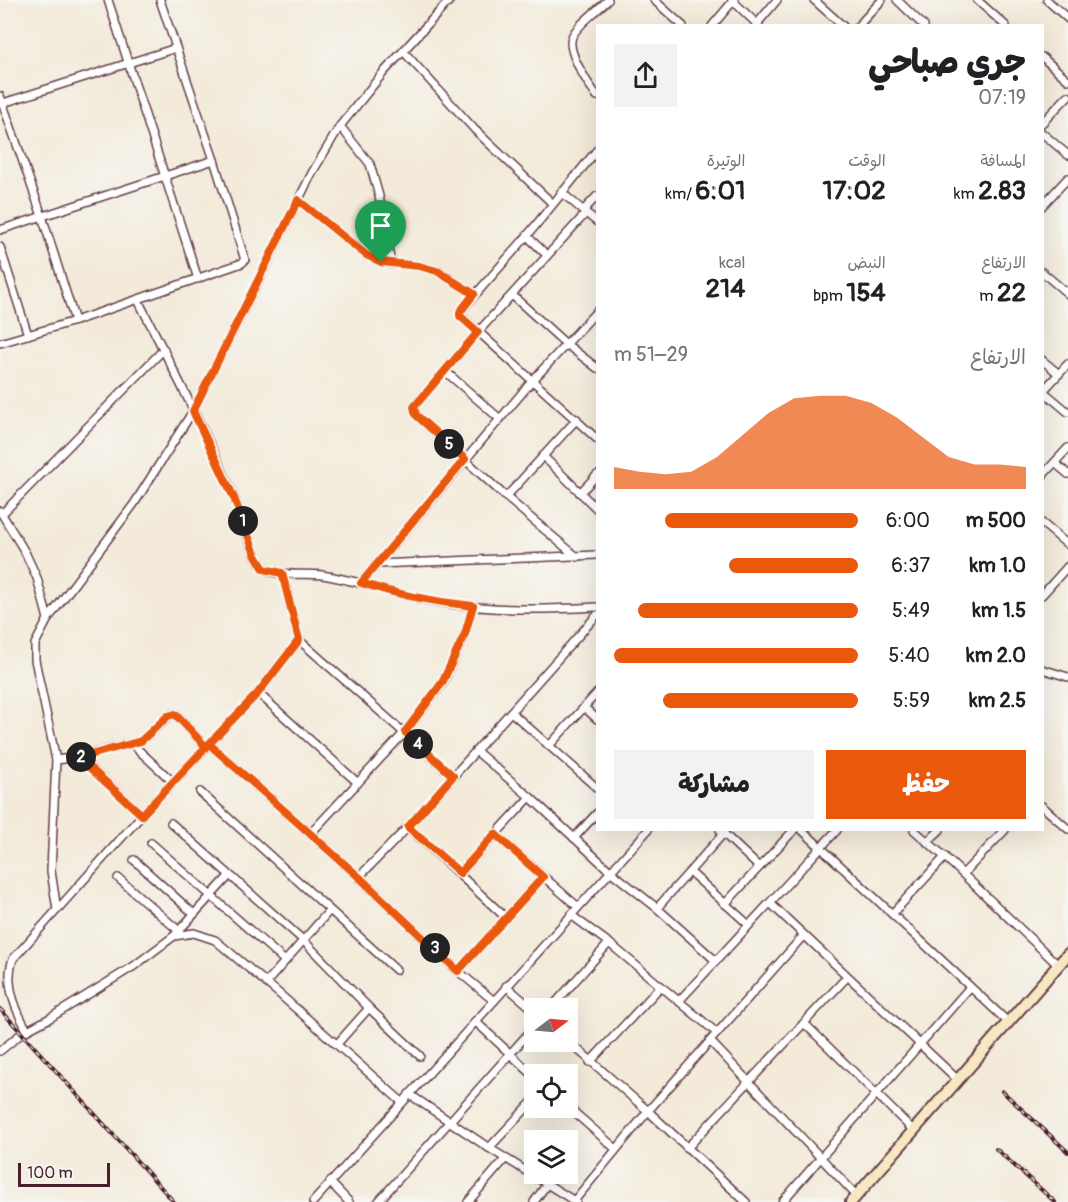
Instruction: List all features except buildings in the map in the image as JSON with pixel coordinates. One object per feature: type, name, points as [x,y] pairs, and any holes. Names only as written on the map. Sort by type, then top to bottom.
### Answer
[{"type":"street","points":[[108,0],[198,279]]},
{"type":"street","points":[[0,343],[138,300],[245,260],[160,0]]},
{"type":"street","points":[[57,910],[51,871],[56,760],[35,660],[34,644],[48,619],[134,504],[193,411],[298,200],[340,126],[383,73],[450,0]]},
{"type":"street","points":[[596,94],[573,55],[570,45],[572,35],[608,0]]},
{"type":"street","points":[[654,0],[681,24]]},
{"type":"street","points":[[714,24],[733,0],[756,24]]},
{"type":"street","points":[[758,24],[777,0]]},
{"type":"street","points":[[814,0],[841,24]]},
{"type":"street","points":[[860,24],[882,0]]},
{"type":"street","points":[[897,0],[922,24]]},
{"type":"street","points":[[977,0],[997,23]]},
{"type":"street","points":[[1047,0],[1068,19]]},
{"type":"street","points":[[75,321],[42,216],[1,101],[176,48]]},
{"type":"street","points":[[404,52],[475,130],[552,203]]},
{"type":"street","points":[[1044,59],[1068,80]]},
{"type":"street","points":[[1044,121],[1068,96]]},
{"type":"street","points":[[340,126],[370,164],[379,196],[391,264]]},
{"type":"street","points":[[1044,135],[1068,155]]},
{"type":"street","points":[[596,152],[460,312],[460,316],[596,438]]},
{"type":"street","points":[[0,230],[214,160]]},
{"type":"street","points":[[1044,203],[1068,178]]},
{"type":"street","points":[[561,192],[596,221]]},
{"type":"street","points":[[577,556],[506,497],[416,415],[414,407],[478,332],[513,296],[596,197]]},
{"type":"street","points":[[298,200],[366,255],[381,262],[419,266],[437,271],[474,294]]},
{"type":"street","points":[[526,236],[547,255]]},
{"type":"street","points":[[0,247],[28,334]]},
{"type":"street","points":[[1044,274],[1068,294]]},
{"type":"street","points":[[513,296],[566,344],[596,367]]},
{"type":"street","points":[[138,300],[164,349],[234,498],[255,554],[264,569],[282,573],[322,575],[440,603],[496,609],[546,610],[596,607]]},
{"type":"street","points":[[361,583],[533,380],[596,312]]},
{"type":"street","points":[[48,619],[37,578],[25,552],[1,512],[164,349]]},
{"type":"street","points":[[1044,362],[1059,374]]},
{"type":"street","points":[[1044,390],[1068,364]]},
{"type":"street","points":[[445,371],[500,419]]},
{"type":"street","points":[[1044,392],[1068,412]]},
{"type":"street","points":[[506,497],[577,419]]},
{"type":"street","points":[[1044,474],[1068,448]]},
{"type":"street","points":[[543,456],[596,508]]},
{"type":"street","points":[[1055,463],[1068,474]]},
{"type":"street","points":[[580,493],[596,476]]},
{"type":"street","points":[[1044,526],[1068,545]]},
{"type":"street","points":[[377,564],[596,555]]},
{"type":"street","points":[[1044,593],[1068,566]]},
{"type":"street","points":[[282,573],[299,640],[453,776]]},
{"type":"street","points":[[310,834],[405,732],[442,683],[465,634],[473,606]]},
{"type":"street","points":[[359,877],[408,827],[596,616]]},
{"type":"street","points":[[27,1030],[16,1010],[11,993],[10,968],[13,959],[142,815],[258,693],[299,640]]},
{"type":"street","points":[[1044,670],[1068,677]]},
{"type":"street","points":[[258,693],[358,783]]},
{"type":"street","points":[[549,746],[596,694]]},
{"type":"street","points":[[584,707],[596,717]]},
{"type":"street","points":[[511,712],[596,787]]},
{"type":"street","points":[[56,760],[79,758],[141,741],[168,716],[175,714],[208,746],[359,877],[458,971],[494,1000]]},
{"type":"street","points":[[132,744],[173,782]]},
{"type":"street","points":[[476,751],[610,871],[657,908],[716,961]]},
{"type":"street","points":[[79,758],[142,815]]},
{"type":"street","points":[[200,792],[396,970]]},
{"type":"street","points":[[460,873],[530,797]]},
{"type":"street","points":[[1044,808],[1068,829]]},
{"type":"street","points":[[574,838],[596,814]]},
{"type":"street","points":[[171,823],[303,940],[369,1008],[420,1056]]},
{"type":"street","points":[[408,827],[505,917]]},
{"type":"street","points":[[313,1202],[647,831]]},
{"type":"street","points":[[657,908],[690,872],[722,831],[759,867]]},
{"type":"street","points":[[725,904],[793,831]]},
{"type":"street","points":[[803,831],[1008,1022]]},
{"type":"street","points":[[679,1001],[836,831]]},
{"type":"street","points":[[915,831],[963,873],[1058,965]]},
{"type":"street","points":[[927,842],[939,831]]},
{"type":"street","points":[[963,873],[1004,831]]},
{"type":"street","points":[[495,834],[578,907]]},
{"type":"street","points":[[151,843],[285,961]]},
{"type":"street","points":[[892,914],[945,857]]},
{"type":"street","points":[[134,860],[194,914]]},
{"type":"street","points":[[690,872],[749,925]]},
{"type":"street","points":[[0,1051],[27,1030],[134,966],[177,934],[229,876]]},
{"type":"street","points":[[458,971],[543,877]]},
{"type":"street","points":[[118,878],[177,934],[194,933],[215,940],[402,1102]]},
{"type":"street","points":[[770,903],[958,1080]]},
{"type":"street","points":[[266,983],[329,911]]},
{"type":"street","points":[[571,915],[609,943],[717,1033]]},
{"type":"street","points":[[534,1202],[548,1184],[575,1201],[648,1111],[804,934]]},
{"type":"street","points":[[560,998],[609,943]]},
{"type":"street","points":[[710,1041],[821,1157],[854,1199],[1068,954]]},
{"type":"street","points":[[687,1148],[847,977]]},
{"type":"street","points":[[506,986],[524,1001]]},
{"type":"street","points":[[590,1062],[660,986]]},
{"type":"street","points":[[782,1202],[970,987]]},
{"type":"street","points":[[337,1044],[369,1008]]},
{"type":"street","points":[[475,1021],[524,1067]]},
{"type":"street","points":[[804,1023],[913,1130]]},
{"type":"street","points":[[378,1202],[524,1038]]},
{"type":"street","points":[[578,1051],[648,1111],[746,1202]]},
{"type":"street","points":[[409,1094],[524,1170]]},
{"type":"street","points":[[489,1148],[524,1111]]},
{"type":"street","points":[[578,1116],[616,1149]]},
{"type":"street","points":[[468,1202],[506,1159]]},
{"type":"street","points":[[330,1182],[349,1202]]},
{"type":"railway","points":[[0,1009],[174,1202]]},
{"type":"railway","points":[[1002,1091],[1068,1152]]},
{"type":"railway","points":[[996,1149],[1055,1202]]},
{"type":"route","points":[[381,262],[366,255],[298,200],[193,411],[234,498],[255,554],[264,569],[282,573],[299,640],[258,693],[206,747],[142,815],[79,758],[141,741],[168,716],[175,714],[206,747],[209,744],[359,877],[458,971],[543,877],[495,834],[460,873],[408,827],[453,776],[405,732],[442,683],[459,650],[473,606],[440,603],[399,595],[361,583],[465,459],[416,415],[414,407],[478,332],[460,316],[461,309],[474,294],[437,271],[419,266],[381,262]]}]
